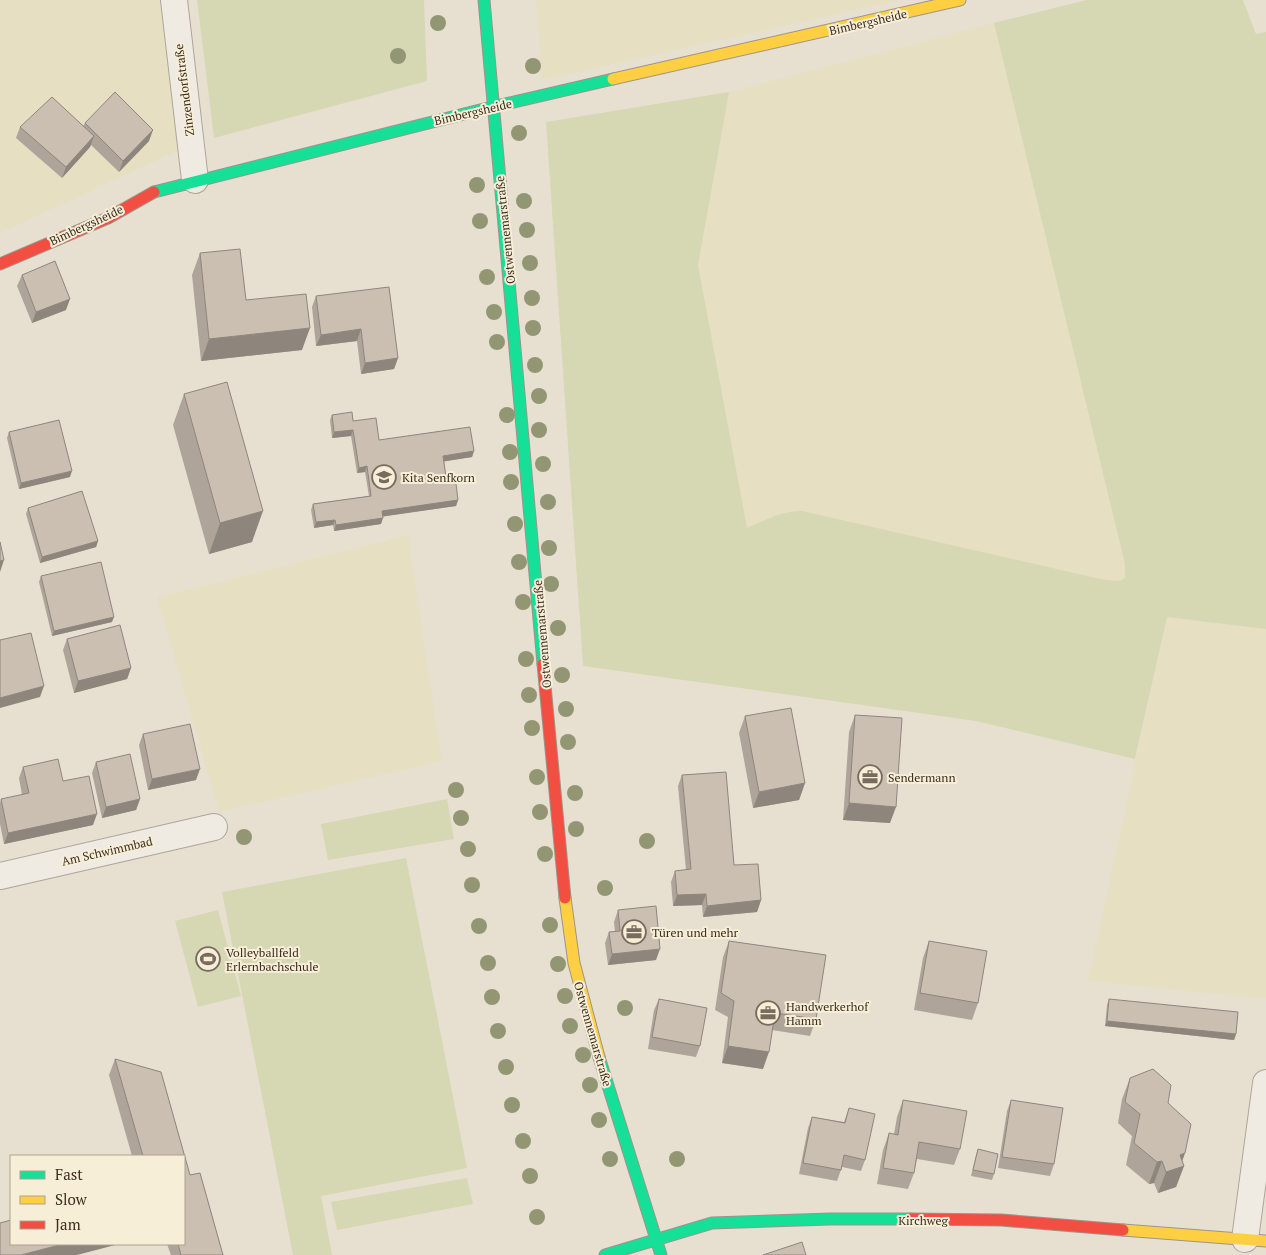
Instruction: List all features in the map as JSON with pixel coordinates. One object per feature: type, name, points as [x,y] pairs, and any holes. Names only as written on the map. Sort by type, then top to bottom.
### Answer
[{"type":"street","name":"Zinzendorfstraße","points":[[174,0],[195,180]]},
{"type":"street","name":"Ostwennemarstraße","points":[[484,0],[492,107],[513,310],[563,884],[574,962],[591,1032],[662,1255]]},
{"type":"street","name":"Bimbergsheide","points":[[0,264],[108,218],[150,193],[195,180],[492,107],[960,0]]},
{"type":"street","name":"Am Schwimmbad","points":[[0,876],[214,827]]},
{"type":"street","name":"Kirchweg","points":[[605,1255],[656,1238],[712,1223],[850,1220],[1001,1220],[1256,1240],[1266,1082]]},
{"type":"shaded area","points":[[0,0],[160,0],[181,149],[0,233]]},
{"type":"shaded area","points":[[536,0],[899,0],[542,80]]},
{"type":"shaded area","points":[[994,23],[1125,564],[1125,578],[1120,581],[1105,580],[792,511],[768,518],[747,528],[698,265],[729,92]]},
{"type":"shaded area","points":[[408,535],[442,761],[219,812],[157,597]]},
{"type":"shaded area","points":[[1167,617],[1266,629],[1266,999],[1088,981]]},
{"type":"green space","points":[[197,0],[424,0],[427,81],[214,138]]},
{"type":"green space","points":[[1087,0],[1243,0],[1256,34],[1266,32],[1266,629],[1167,617],[1135,759],[976,721],[583,666],[546,122],[729,92],[698,265],[747,528],[780,514],[802,511],[1105,580],[1120,581],[1125,578],[1125,564],[994,23]]},
{"type":"green space","points":[[447,799],[454,839],[328,860],[321,824]]},
{"type":"green space","points":[[406,858],[467,1168],[321,1196],[332,1255],[293,1255],[222,892]]},
{"type":"green space","name":"Volleyballfeld Erlernbachschule","points":[[218,910],[241,996],[198,1007],[175,921]]},
{"type":"green space","points":[[467,1178],[473,1204],[337,1230],[331,1202]]},
{"type":"building","points":[[115,92],[153,130],[123,161],[85,123]]},
{"type":"building","points":[[52,97],[94,136],[66,167],[20,127]]},
{"type":"building","points":[[240,249],[246,300],[306,294],[310,328],[209,339],[200,253]]},
{"type":"building","points":[[55,261],[70,299],[36,312],[22,275]]},
{"type":"building","points":[[389,287],[398,358],[365,363],[361,329],[321,335],[316,296]]},
{"type":"building","points":[[227,382],[263,511],[220,523],[184,394]]},
{"type":"building","points":[[352,412],[353,421],[376,418],[379,440],[470,427],[474,451],[443,456],[446,477],[455,476],[458,500],[382,511],[383,518],[336,525],[335,520],[316,522],[313,504],[371,496],[367,466],[359,468],[353,430],[334,432],[332,415]]},
{"type":"building","points":[[59,420],[72,471],[21,483],[9,432]]},
{"type":"building","points":[[82,491],[98,541],[42,557],[28,508]]},
{"type":"building","points":[[0,542],[4,560],[0,561]]},
{"type":"building","points":[[101,562],[114,617],[54,631],[41,576]]},
{"type":"building","points":[[120,625],[131,668],[78,681],[67,639]]},
{"type":"building","points":[[31,633],[44,686],[0,698],[0,640]]},
{"type":"building","points":[[791,708],[805,783],[759,792],[745,716]]},
{"type":"building","name":"Sendermann","points":[[855,715],[902,718],[896,807],[849,803]]},
{"type":"building","points":[[190,724],[200,769],[152,779],[143,734]]},
{"type":"building","points":[[130,754],[140,799],[106,807],[96,762]]},
{"type":"building","points":[[58,759],[63,781],[89,776],[97,814],[8,833],[1,799],[29,793],[23,767]]},
{"type":"building","points":[[726,772],[734,865],[758,864],[761,900],[707,906],[706,894],[677,895],[675,871],[691,869],[682,775]]},
{"type":"building","name":"Türen und mehr","points":[[656,906],[660,949],[612,954],[609,932],[620,931],[618,910]]},
{"type":"building","name":"Handwerkerhof Hamm","points":[[729,941],[826,955],[816,1019],[775,1013],[769,1052],[728,1046],[734,1001],[721,993]]},
{"type":"building","points":[[929,941],[987,951],[978,1003],[920,993]]},
{"type":"building","points":[[659,999],[707,1008],[700,1046],[652,1037]]},
{"type":"building","points":[[1109,999],[1238,1012],[1236,1034],[1107,1021]]},
{"type":"building","points":[[115,1059],[161,1072],[184,1155],[143,1155]]},
{"type":"building","points":[[1153,1069],[1171,1085],[1168,1103],[1191,1124],[1185,1153],[1180,1155],[1184,1166],[1166,1172],[1162,1161],[1157,1162],[1134,1143],[1140,1114],[1125,1102],[1130,1078]]},
{"type":"building","points":[[903,1100],[967,1111],[960,1149],[919,1142],[914,1173],[883,1168],[889,1133],[898,1135]]},
{"type":"building","points":[[1011,1100],[1063,1108],[1054,1164],[1002,1157]]},
{"type":"building","points":[[849,1108],[875,1114],[865,1160],[844,1155],[841,1170],[803,1163],[812,1117],[845,1123]]},
{"type":"building","points":[[978,1149],[998,1154],[994,1174],[973,1170]]},
{"type":"building","points":[[185,1157],[190,1175],[200,1173],[223,1255],[181,1255],[178,1245],[185,1245]]},
{"type":"building","points":[[10,1220],[10,1245],[59,1245],[21,1255],[0,1255],[0,1223]]},
{"type":"building","points":[[802,1242],[806,1255],[763,1255]]},
{"type":"traffic: fast","points":[[484,0],[543,664]]},
{"type":"traffic: fast","points":[[154,192],[492,107],[613,79]]},
{"type":"traffic: fast","points":[[599,1057],[661,1255]]},
{"type":"traffic: fast","points":[[605,1255],[712,1223],[830,1219],[911,1219]]},
{"type":"traffic: slow","points":[[613,79],[960,0]]},
{"type":"traffic: slow","points":[[565,898],[574,963],[599,1057]]},
{"type":"traffic: slow","points":[[1123,1230],[1266,1241]]},
{"type":"traffic: jam","points":[[0,264],[108,218],[154,192]]},
{"type":"traffic: jam","points":[[543,664],[565,898]]},
{"type":"traffic: jam","points":[[911,1219],[1001,1220],[1123,1230]]},
{"type":"place","name":"Kita Senfkorn","points":[[384,477]]},
{"type":"place","name":"Sendermann","points":[[870,777]]},
{"type":"place","name":"Türen und mehr","points":[[634,932]]},
{"type":"place","name":"Volleyballfeld Erlernbachschule","points":[[208,959]]},
{"type":"place","name":"Handwerkerhof Hamm","points":[[768,1013]]}]
